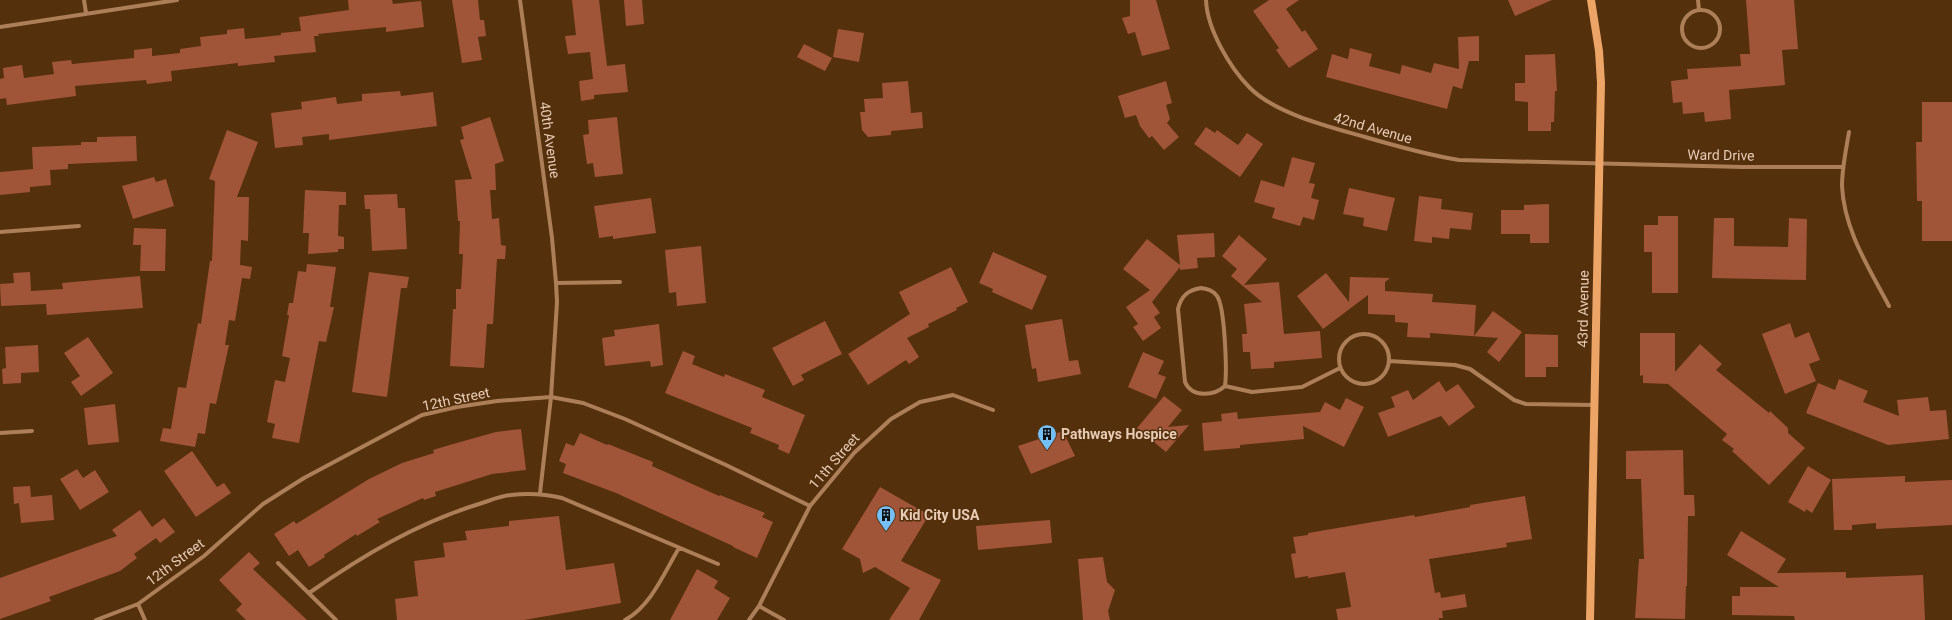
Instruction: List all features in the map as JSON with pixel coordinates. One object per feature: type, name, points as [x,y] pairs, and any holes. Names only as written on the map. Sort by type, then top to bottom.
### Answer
[{"type":"street","points":[[84,0],[86,13]]},
{"type":"street","points":[[0,27],[177,0]]},
{"type":"street","name":"40th Avenue","points":[[520,0],[552,238],[557,302],[551,397],[540,493]]},
{"type":"street","name":"42nd Avenue","points":[[1206,0],[1211,26],[1230,64],[1251,89],[1282,110],[1325,125],[1432,156],[1459,160],[1598,163]]},
{"type":"street","name":"43rd Avenue","points":[[1590,620],[1598,163],[1601,83],[1599,51],[1591,0]]},
{"type":"street","points":[[1698,0],[1699,10]]},
{"type":"street","points":[[1699,10],[1710,13],[1718,22],[1719,28],[1716,39],[1713,43],[1702,48],[1696,47],[1686,41],[1682,30],[1682,24],[1688,15],[1699,10]]},
{"type":"street","points":[[1849,132],[1843,167],[1842,187],[1848,220],[1855,241],[1889,306]]},
{"type":"street","name":"Ward Drive","points":[[1598,163],[1743,167],[1843,167]]},
{"type":"street","points":[[0,232],[79,226]]},
{"type":"street","points":[[556,283],[620,282]]},
{"type":"street","points":[[1225,386],[1226,373],[1220,304],[1217,296],[1208,289],[1193,289],[1186,293],[1180,301],[1178,309],[1185,382],[1190,390],[1199,394],[1214,393],[1225,386],[1252,392],[1296,388],[1302,387],[1340,368]]},
{"type":"street","points":[[1364,334],[1379,339],[1385,345],[1389,361],[1382,376],[1376,381],[1367,384],[1351,381],[1344,376],[1340,368],[1339,352],[1348,339],[1364,334]]},
{"type":"street","points":[[1389,361],[1455,365],[1470,369],[1514,400],[1526,404],[1594,405]]},
{"type":"street","name":"11th Street","points":[[750,620],[760,606],[810,506],[870,436],[891,419],[920,402],[952,395],[994,410]]},
{"type":"street","name":"12th Street","points":[[96,620],[138,604],[204,556],[263,504],[304,478],[422,415],[457,407],[498,401],[551,397],[583,403],[625,419],[726,465],[810,506]]},
{"type":"street","points":[[0,433],[32,431]]},
{"type":"street","points":[[309,593],[354,562],[405,533],[460,510],[509,495],[540,493],[562,498],[718,564]]},
{"type":"street","points":[[625,620],[632,616],[649,599],[679,548]]},
{"type":"street","points":[[278,563],[336,620]]},
{"type":"street","points":[[138,604],[145,620]]},
{"type":"street","points":[[760,606],[784,620]]},
{"type":"building","points":[[348,0],[392,0],[393,4],[421,1],[424,27],[386,32],[386,27],[318,34],[319,36],[314,36],[316,52],[274,56],[275,62],[238,66],[238,63],[171,71],[172,81],[147,84],[146,80],[75,86],[76,96],[7,105],[6,98],[0,99],[0,79],[4,78],[3,68],[22,65],[24,78],[54,74],[52,62],[71,60],[72,64],[134,58],[134,50],[152,48],[152,56],[180,53],[180,49],[201,46],[200,37],[227,34],[227,30],[244,28],[245,39],[281,35],[281,33],[301,31],[299,17],[349,10]]},
{"type":"building","points":[[452,0],[478,0],[480,20],[484,20],[486,36],[478,37],[482,60],[462,63]]},
{"type":"building","points":[[572,0],[599,0],[607,66],[625,64],[628,92],[594,95],[594,99],[581,101],[579,81],[593,79],[590,52],[568,54],[565,36],[576,35]]},
{"type":"building","points":[[624,0],[642,0],[644,24],[626,26]]},
{"type":"building","points":[[1130,0],[1156,0],[1170,49],[1142,56],[1135,32],[1128,34],[1122,18],[1130,16]]},
{"type":"building","points":[[1269,0],[1299,0],[1286,9],[1302,32],[1305,30],[1318,49],[1289,68],[1276,50],[1279,48],[1253,11]]},
{"type":"building","points":[[1508,0],[1552,0],[1515,16]]},
{"type":"building","points":[[1746,0],[1794,0],[1798,49],[1782,50],[1785,85],[1729,90],[1731,119],[1705,122],[1704,112],[1683,114],[1682,102],[1673,103],[1671,81],[1688,79],[1687,69],[1741,66],[1740,54],[1750,54]]},
{"type":"building","points":[[838,29],[864,33],[859,62],[833,57]]},
{"type":"building","points":[[1479,36],[1479,61],[1469,61],[1462,89],[1453,86],[1447,109],[1326,77],[1332,54],[1348,59],[1350,48],[1372,54],[1369,66],[1400,74],[1402,65],[1431,73],[1434,63],[1459,69],[1458,37]]},
{"type":"building","points":[[804,44],[832,58],[825,71],[797,57]]},
{"type":"building","points":[[1555,54],[1557,91],[1555,91],[1554,122],[1551,122],[1551,131],[1528,131],[1528,102],[1515,101],[1515,83],[1525,83],[1525,55]]},
{"type":"building","points":[[908,81],[911,113],[922,112],[923,128],[891,131],[891,135],[868,137],[862,130],[860,112],[865,112],[864,99],[883,98],[882,83]]},
{"type":"building","points":[[1166,81],[1172,103],[1166,105],[1170,119],[1167,123],[1179,137],[1164,150],[1152,136],[1149,138],[1140,126],[1136,115],[1125,118],[1118,96]]},
{"type":"building","points":[[400,91],[401,96],[433,92],[437,126],[329,140],[329,134],[302,137],[303,145],[275,148],[271,113],[302,109],[301,102],[336,97],[337,104],[362,101],[362,94]]},
{"type":"building","points":[[1922,102],[1952,102],[1952,241],[1922,241],[1922,201],[1917,201],[1916,142],[1922,142]]},
{"type":"building","points":[[490,117],[504,161],[495,164],[496,190],[490,190],[492,219],[499,218],[501,245],[506,246],[505,259],[497,259],[493,324],[487,324],[484,368],[450,366],[453,309],[456,309],[456,289],[461,289],[463,254],[459,254],[460,221],[458,221],[455,180],[472,179],[460,140],[464,139],[461,127]]},
{"type":"building","points":[[617,117],[623,174],[595,177],[593,163],[587,164],[583,135],[589,134],[588,120]]},
{"type":"building","points":[[1206,127],[1215,133],[1217,130],[1238,145],[1247,133],[1263,144],[1240,177],[1194,144]]},
{"type":"building","points":[[227,130],[258,142],[237,197],[249,197],[248,241],[241,240],[240,265],[252,267],[250,279],[242,278],[235,321],[229,320],[225,345],[229,345],[216,404],[210,403],[205,434],[198,433],[195,447],[160,441],[163,428],[171,429],[178,387],[186,388],[198,323],[201,324],[210,261],[212,261],[215,181],[209,179]]},
{"type":"building","points":[[136,136],[137,161],[68,164],[68,169],[50,170],[51,185],[30,187],[30,192],[0,195],[0,172],[33,169],[32,147],[81,145],[81,142],[97,142],[97,137]]},
{"type":"building","points":[[1292,157],[1315,163],[1309,183],[1315,184],[1311,198],[1319,200],[1314,220],[1303,217],[1300,226],[1272,218],[1275,208],[1254,202],[1261,180],[1284,187]]},
{"type":"building","points":[[154,177],[156,182],[166,179],[174,206],[133,219],[122,186]]},
{"type":"building","points":[[1349,188],[1395,198],[1387,231],[1363,226],[1364,218],[1343,214]]},
{"type":"building","points":[[305,190],[346,192],[346,205],[339,205],[338,236],[344,237],[344,249],[338,249],[338,252],[308,254],[309,233],[303,233]]},
{"type":"building","points":[[397,194],[398,208],[405,208],[407,249],[372,251],[370,209],[365,209],[364,195]]},
{"type":"building","points":[[1419,196],[1442,199],[1441,209],[1473,213],[1471,230],[1450,228],[1449,239],[1432,237],[1432,243],[1414,241]]},
{"type":"building","points":[[651,198],[656,233],[613,239],[613,236],[599,238],[594,206]]},
{"type":"building","points":[[1549,204],[1549,243],[1530,243],[1530,234],[1501,234],[1501,210],[1524,210],[1524,205]]},
{"type":"building","points":[[1658,216],[1678,216],[1678,293],[1652,293],[1652,252],[1644,252],[1644,225],[1658,225]]},
{"type":"building","points":[[1714,218],[1734,218],[1734,246],[1788,247],[1789,218],[1807,219],[1806,280],[1712,278]]},
{"type":"building","points":[[134,228],[166,229],[165,271],[140,271],[141,245],[133,245]]},
{"type":"building","points":[[1214,233],[1215,257],[1197,258],[1198,268],[1180,270],[1180,267],[1152,302],[1160,313],[1154,317],[1161,328],[1143,341],[1133,327],[1138,324],[1126,307],[1150,290],[1123,269],[1147,239],[1180,265],[1177,235]]},
{"type":"building","points":[[1239,235],[1267,259],[1244,285],[1279,282],[1284,334],[1320,331],[1322,358],[1274,362],[1274,368],[1251,369],[1250,352],[1243,352],[1242,334],[1247,334],[1244,304],[1262,302],[1231,276],[1237,269],[1222,256]]},
{"type":"building","points":[[701,246],[706,303],[677,306],[676,292],[669,293],[665,250]]},
{"type":"building","points":[[993,252],[1047,276],[1032,310],[992,292],[993,289],[979,283]]},
{"type":"building","points":[[307,264],[336,267],[330,307],[334,307],[326,342],[319,341],[299,443],[272,438],[275,424],[267,422],[275,380],[285,382],[290,358],[282,356],[289,315],[287,315],[289,303],[293,303],[298,271],[306,272]]},
{"type":"building","points":[[951,267],[968,302],[956,308],[957,310],[928,324],[929,327],[907,338],[919,357],[909,364],[906,360],[868,385],[848,354],[910,314],[899,292]]},
{"type":"building","points":[[30,272],[31,291],[63,289],[62,283],[140,276],[143,308],[47,315],[46,304],[1,306],[0,284],[14,283],[13,273]]},
{"type":"building","points":[[369,272],[409,277],[407,288],[401,288],[387,397],[352,392]]},
{"type":"building","points":[[1326,273],[1349,302],[1350,277],[1390,278],[1385,282],[1385,291],[1433,294],[1432,302],[1476,305],[1474,336],[1493,311],[1522,332],[1499,362],[1487,352],[1498,338],[1430,333],[1430,338],[1407,337],[1408,323],[1395,322],[1395,315],[1368,314],[1368,295],[1323,329],[1297,296]]},
{"type":"building","points":[[1062,319],[1069,361],[1078,360],[1081,374],[1038,382],[1036,368],[1032,369],[1025,325]]},
{"type":"building","points":[[825,321],[842,354],[801,375],[804,380],[793,386],[772,348]]},
{"type":"building","points":[[1790,323],[1795,338],[1809,332],[1820,360],[1809,364],[1816,381],[1785,394],[1762,334]]},
{"type":"building","points":[[659,324],[663,365],[651,367],[650,361],[605,366],[602,338],[615,336],[614,330]]},
{"type":"building","points":[[1640,333],[1675,333],[1675,372],[1700,344],[1722,364],[1716,370],[1769,413],[1770,411],[1788,428],[1788,433],[1805,448],[1769,485],[1732,451],[1734,449],[1722,440],[1727,434],[1668,384],[1643,383],[1643,375],[1640,376]]},
{"type":"building","points":[[1525,334],[1558,335],[1558,367],[1546,367],[1546,377],[1525,377]]},
{"type":"building","points":[[88,337],[113,373],[81,396],[71,382],[80,376],[64,353]]},
{"type":"building","points":[[38,345],[39,372],[21,373],[21,383],[3,384],[2,369],[6,368],[5,347]]},
{"type":"building","points":[[683,351],[695,356],[692,364],[724,377],[725,374],[765,390],[762,397],[805,415],[789,454],[778,449],[779,445],[750,433],[752,428],[665,393]]},
{"type":"building","points":[[1143,352],[1164,361],[1158,374],[1166,377],[1156,399],[1128,387]]},
{"type":"building","points":[[1839,379],[1868,391],[1863,402],[1899,416],[1897,400],[1928,397],[1930,411],[1946,410],[1949,439],[1888,445],[1806,413],[1818,383],[1835,390]]},
{"type":"building","points":[[1439,381],[1446,392],[1458,384],[1475,407],[1449,426],[1441,416],[1388,437],[1378,413],[1395,407],[1391,397],[1408,390],[1413,400]]},
{"type":"building","points":[[1164,396],[1182,410],[1168,427],[1189,425],[1166,452],[1137,428]]},
{"type":"building","points":[[1346,398],[1364,407],[1344,447],[1303,426],[1304,439],[1240,445],[1240,448],[1204,451],[1202,423],[1222,421],[1221,414],[1237,412],[1238,419],[1320,412],[1325,402],[1340,410]]},
{"type":"building","points":[[115,404],[119,442],[88,445],[84,408]]},
{"type":"building","points":[[521,429],[526,470],[492,474],[435,492],[436,496],[424,500],[423,498],[377,519],[380,522],[357,536],[356,534],[324,555],[325,557],[309,567],[298,550],[289,556],[274,534],[294,521],[296,524],[369,479],[402,463],[434,453],[433,450],[453,444],[496,432]]},
{"type":"building","name":"Pathways Hospice","points":[[1063,431],[1075,456],[1031,474],[1018,446]]},
{"type":"building","points":[[580,433],[653,462],[652,466],[719,496],[720,495],[765,513],[762,517],[773,522],[757,558],[616,493],[563,473],[566,464],[559,461],[566,443],[574,446]]},
{"type":"building","points":[[1683,450],[1684,495],[1694,495],[1695,516],[1688,516],[1685,619],[1635,618],[1639,559],[1644,559],[1641,479],[1626,479],[1626,451]]},
{"type":"building","points":[[192,451],[217,487],[224,483],[231,493],[196,517],[164,471]]},
{"type":"building","points":[[1808,466],[1831,480],[1812,513],[1806,509],[1805,512],[1788,502]]},
{"type":"building","points":[[77,469],[83,478],[95,470],[109,492],[80,510],[60,479]]},
{"type":"building","points":[[1905,476],[1905,482],[1952,480],[1952,525],[1876,529],[1876,523],[1852,525],[1852,530],[1834,530],[1832,479]]},
{"type":"building","points":[[30,486],[31,497],[52,495],[54,520],[21,523],[19,503],[14,504],[13,487]]},
{"type":"building","name":"Kid City USA","points":[[880,487],[929,515],[901,561],[941,580],[919,620],[889,620],[910,588],[875,567],[863,573],[860,559],[842,549]]},
{"type":"building","points":[[1525,496],[1532,539],[1506,543],[1507,547],[1429,559],[1435,593],[1440,592],[1441,598],[1465,594],[1467,607],[1442,611],[1443,618],[1439,618],[1439,620],[1338,620],[1336,609],[1351,607],[1345,572],[1308,578],[1308,576],[1295,578],[1291,554],[1296,553],[1293,537],[1308,535],[1308,533],[1414,515],[1415,517],[1470,507],[1470,505]]},
{"type":"building","points":[[140,510],[152,527],[164,518],[175,532],[160,543],[156,538],[134,554],[137,558],[120,571],[49,597],[51,601],[0,619],[0,578],[117,536],[112,530]]},
{"type":"building","points":[[559,516],[566,570],[614,563],[621,603],[524,620],[397,620],[395,599],[418,596],[414,561],[445,557],[443,543],[467,540],[465,531],[509,526],[509,521]]},
{"type":"building","points":[[1050,520],[1052,543],[978,550],[976,526]]},
{"type":"building","points":[[1741,531],[1786,559],[1777,573],[1846,572],[1846,578],[1923,575],[1925,620],[1795,620],[1794,616],[1732,615],[1732,596],[1740,596],[1740,587],[1779,587],[1727,555]]},
{"type":"building","points":[[249,552],[260,563],[253,569],[307,620],[246,620],[236,610],[242,604],[219,580]]},
{"type":"building","points":[[1103,557],[1107,582],[1115,590],[1108,611],[1110,620],[1083,620],[1078,559]]},
{"type":"building","points":[[697,569],[718,581],[714,588],[730,598],[717,620],[670,620]]},
{"type":"place","name":"Pathways Hospice","points":[[1047,451]]},
{"type":"place","name":"Kid City USA","points":[[886,532]]}]
